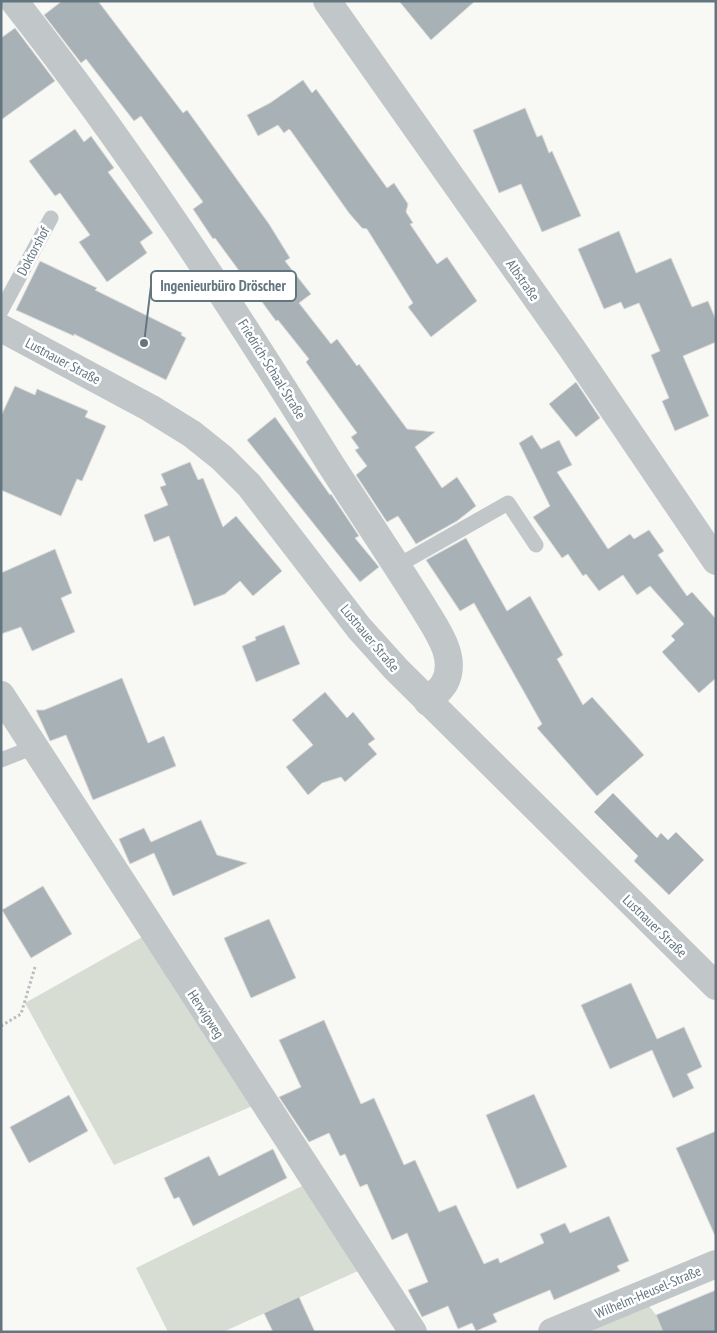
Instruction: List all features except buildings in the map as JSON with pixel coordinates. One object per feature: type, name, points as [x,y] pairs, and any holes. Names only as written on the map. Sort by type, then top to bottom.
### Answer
[{"type":"street","name":"Friedrich-Schaal-Straße","points":[[14,1],[80,88],[179,228],[259,347],[397,566],[447,651],[448,670],[444,683],[428,702]]},
{"type":"street","name":"Albstraße","points":[[327,1],[573,350],[716,561]]},
{"type":"street","name":"Lustnauer Straße","points":[[1,328],[150,408],[192,434],[222,458],[249,485],[359,628],[428,702],[716,986]]},
{"type":"street","name":"Herwigweg","points":[[1,695],[413,1332]]},
{"type":"street","name":"Wilhelm-Heusel-Straße","points":[[552,1332],[716,1264]]},
{"type":"lane","name":"Doktorshof","points":[[1,311],[50,218]]},
{"type":"lane","points":[[397,566],[508,503],[536,545]]},
{"type":"lane","points":[[1,760],[34,746]]},
{"type":"path","points":[[1,1026],[21,1014],[35,967]]},
{"type":"shaded area","points":[[144,936],[255,1105],[114,1165],[25,1003]]},
{"type":"shaded area","points":[[304,1185],[358,1271],[223,1332],[168,1332],[136,1268]]},
{"type":"shaded area","points":[[645,1301],[656,1315],[663,1332],[570,1332]]},
{"type":"place","name":"Ingenieurbüro Dröscher","points":[[144,343]]}]
